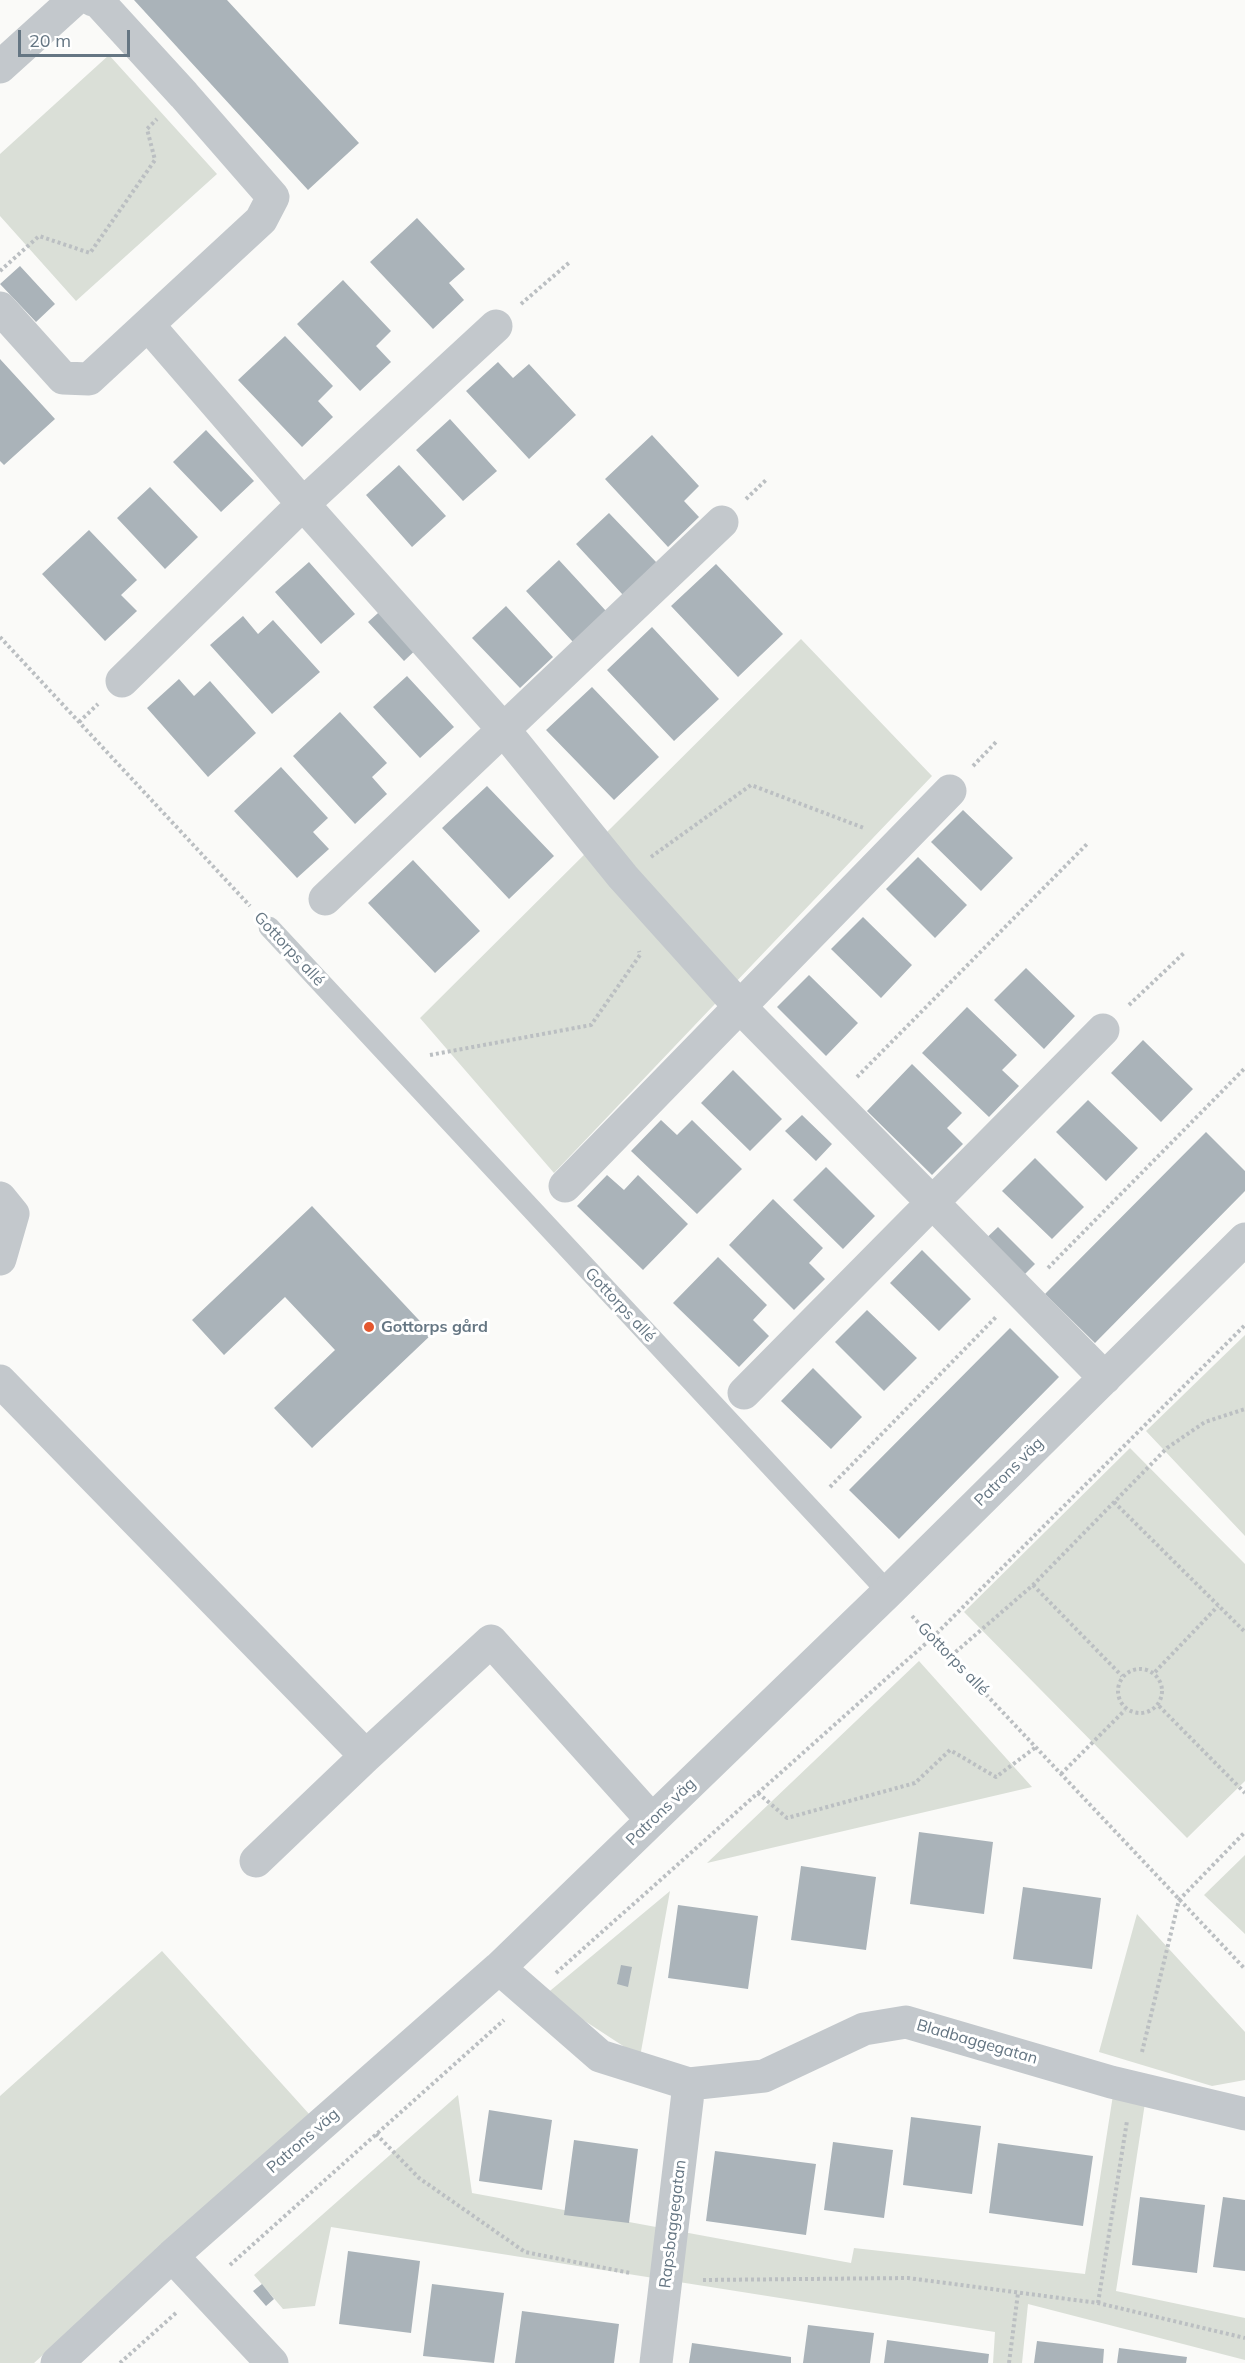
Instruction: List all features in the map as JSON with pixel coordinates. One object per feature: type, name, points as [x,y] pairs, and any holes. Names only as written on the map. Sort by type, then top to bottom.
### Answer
[{"type":"street","points":[[6,51],[74,0]]},
{"type":"street","points":[[0,308],[63,378],[89,379],[149,326],[261,220],[273,197],[184,95],[98,1],[93,0]]},
{"type":"street","points":[[149,326],[503,729],[623,877],[741,1008],[933,1202],[1021,1296],[1105,1378]]},
{"type":"street","points":[[122,681],[303,504],[496,326]]},
{"type":"street","points":[[325,899],[722,522]]},
{"type":"street","points":[[565,1186],[950,791]]},
{"type":"street","points":[[744,1393],[1103,1030]]},
{"type":"street","points":[[0,1198],[14,1214],[0,1259]]},
{"type":"street","name":"Patrons väg","points":[[57,2363],[172,2256],[499,1968],[888,1592],[1245,1239]]},
{"type":"street","points":[[0,1381],[366,1756]]},
{"type":"street","points":[[256,1861],[491,1641],[652,1820]]},
{"type":"street","name":"Bladbaggegatan","points":[[499,1968],[600,2056],[689,2084],[764,2076],[864,2029],[906,2022],[1133,2087],[1245,2114]]},
{"type":"street","name":"Rapsbaggegatan","points":[[656,2363],[689,2084]]},
{"type":"street","points":[[172,2256],[272,2363]]},
{"type":"lane","name":"Gottorps allé","points":[[269,927],[888,1592]]},
{"type":"path","points":[[0,271],[39,236],[90,253],[155,160],[147,129],[184,95]]},
{"type":"path","points":[[496,326],[571,261]]},
{"type":"path","name":"Gottorps allé","points":[[0,637],[269,927]]},
{"type":"path","points":[[832,1102],[1088,843]]},
{"type":"path","points":[[1103,1030],[1185,952]]},
{"type":"path","points":[[809,1508],[1245,1068]]},
{"type":"path","points":[[120,2363],[933,1637],[1245,1325]]},
{"type":"path","points":[[951,1656],[1033,1585],[1167,1448],[1205,1422],[1245,1410]]},
{"type":"path","points":[[1114,1502],[1245,1632]]},
{"type":"path","points":[[1033,1585],[1122,1676]]},
{"type":"path","name":"Gottorps allé","points":[[888,1592],[1245,1969]]},
{"type":"path","points":[[1155,1672],[1218,1606]]},
{"type":"path","points":[[1125,1710],[1117,1693],[1122,1676],[1137,1667],[1155,1672],[1163,1688],[1159,1706]]},
{"type":"path","points":[[1125,1710],[1143,1714],[1159,1706]]},
{"type":"path","points":[[1159,1706],[1245,1793]]},
{"type":"path","points":[[1061,1774],[1125,1710]]},
{"type":"path","points":[[758,1793],[787,1818],[915,1783],[950,1750],[996,1776],[1036,1747]]},
{"type":"path","points":[[1098,2303],[1133,2087],[1179,1900],[1245,1832]]},
{"type":"path","points":[[376,2134],[419,2178],[525,2252],[666,2281],[908,2278],[1098,2303],[1245,2338]]},
{"type":"path","points":[[1010,2363],[1018,2293]]},
{"type":"shaded area","points":[[109,55],[217,174],[76,301],[0,216],[0,154]]},
{"type":"shaded area","points":[[801,639],[932,776],[554,1173],[420,1018]]},
{"type":"shaded area","points":[[1245,1335],[1245,1536],[1146,1431]]},
{"type":"shaded area","points":[[1130,1448],[1245,1564],[1245,1781],[1187,1838],[964,1612]]},
{"type":"shaded area","points":[[919,1661],[1032,1787],[707,1863]]},
{"type":"shaded area","points":[[1245,1855],[1245,1934],[1204,1895]]},
{"type":"shaded area","points":[[670,1891],[640,2057],[545,1995]]},
{"type":"shaded area","points":[[1137,1914],[1245,2032],[1245,2080],[1212,2086],[1099,2052]]},
{"type":"shaded area","points":[[162,1951],[310,2115],[34,2363],[0,2363],[0,2096]]},
{"type":"shaded area","points":[[458,2095],[472,2193],[851,2263],[854,2248],[1085,2274],[1113,2095],[1145,2103],[1116,2291],[1245,2318],[1245,2360],[1028,2304],[1022,2363],[993,2363],[995,2332],[331,2227],[315,2306],[283,2309],[254,2275]]},
{"type":"building","points":[[134,0],[227,0],[359,143],[308,190]]},
{"type":"building","points":[[417,218],[465,269],[449,283],[464,300],[433,329],[370,262]]},
{"type":"building","points":[[20,266],[55,304],[36,322],[0,284]]},
{"type":"building","points":[[343,280],[391,331],[376,346],[391,362],[360,391],[297,324]]},
{"type":"building","points":[[285,336],[333,386],[318,401],[333,417],[302,447],[238,380]]},
{"type":"building","points":[[0,359],[55,419],[4,465],[0,461]]},
{"type":"building","points":[[498,362],[513,378],[529,364],[576,415],[529,459],[466,391]]},
{"type":"building","points":[[450,419],[497,471],[463,501],[416,450]]},
{"type":"building","points":[[206,430],[254,481],[221,512],[173,462]]},
{"type":"building","points":[[652,435],[699,486],[684,501],[699,517],[668,547],[605,479]]},
{"type":"building","points":[[399,465],[446,516],[412,547],[366,495]]},
{"type":"building","points":[[150,487],[198,537],[165,569],[117,518]]},
{"type":"building","points":[[609,513],[657,563],[623,595],[576,544]]},
{"type":"building","points":[[89,530],[137,580],[121,595],[137,611],[105,641],[42,574]]},
{"type":"building","points":[[559,560],[606,611],[573,642],[526,591]]},
{"type":"building","points":[[309,562],[355,614],[321,644],[275,592]]},
{"type":"building","points":[[716,564],[783,634],[738,677],[671,606]]},
{"type":"building","points":[[387,605],[423,643],[404,661],[368,622]]},
{"type":"building","points":[[506,606],[553,657],[520,688],[472,638]]},
{"type":"building","points":[[243,616],[258,634],[273,620],[320,672],[272,714],[210,645]]},
{"type":"building","points":[[652,627],[719,699],[674,741],[607,670]]},
{"type":"building","points":[[407,676],[454,727],[420,758],[373,707]]},
{"type":"building","points":[[179,679],[194,696],[210,681],[256,733],[208,777],[147,708]]},
{"type":"building","points":[[592,687],[659,757],[614,800],[546,730]]},
{"type":"building","points":[[340,712],[387,763],[372,777],[387,794],[355,824],[293,756]]},
{"type":"building","points":[[281,767],[328,818],[313,832],[329,849],[297,878],[234,811]]},
{"type":"building","points":[[487,786],[554,856],[509,899],[442,828]]},
{"type":"building","points":[[963,810],[1013,858],[981,891],[931,842]]},
{"type":"building","points":[[918,857],[967,905],[935,938],[886,889]]},
{"type":"building","points":[[413,860],[480,931],[435,973],[368,903]]},
{"type":"building","points":[[863,917],[912,965],[881,998],[831,949]]},
{"type":"building","points":[[1026,968],[1075,1016],[1044,1049],[994,1000]]},
{"type":"building","points":[[809,975],[858,1023],[826,1056],[777,1007]]},
{"type":"building","points":[[967,1007],[1017,1055],[1002,1070],[1019,1086],[989,1117],[922,1053]]},
{"type":"building","points":[[1143,1040],[1193,1089],[1161,1122],[1111,1073]]},
{"type":"building","points":[[912,1064],[962,1113],[947,1128],[963,1144],[932,1175],[867,1111]]},
{"type":"building","points":[[733,1070],[782,1119],[750,1151],[701,1103]]},
{"type":"building","points":[[1088,1100],[1138,1148],[1106,1181],[1056,1132]]},
{"type":"building","points":[[802,1115],[832,1144],[816,1161],[785,1131]]},
{"type":"building","points":[[661,1120],[677,1135],[692,1120],[742,1169],[697,1214],[631,1151]]},
{"type":"building","points":[[1206,1132],[1245,1171],[1245,1191],[1095,1343],[1045,1294]]},
{"type":"building","points":[[1035,1158],[1084,1207],[1052,1239],[1002,1191]]},
{"type":"building","points":[[826,1167],[875,1216],[843,1249],[793,1200]]},
{"type":"building","points":[[607,1175],[624,1190],[638,1175],[688,1224],[643,1270],[577,1206]]},
{"type":"building","points":[[773,1199],[823,1248],[809,1263],[825,1279],[794,1310],[729,1245]]},
{"type":"building","name":"Gottorps gård","points":[[312,1206],[432,1334],[312,1448],[274,1408],[335,1350],[285,1297],[224,1355],[192,1320]]},
{"type":"building","points":[[998,1227],[1035,1264],[1016,1283],[979,1245]]},
{"type":"building","points":[[922,1250],[971,1299],[939,1331],[890,1283]]},
{"type":"building","points":[[718,1257],[767,1305],[753,1320],[769,1336],[739,1367],[673,1303]]},
{"type":"building","points":[[867,1310],[917,1358],[884,1391],[835,1342]]},
{"type":"building","points":[[1010,1328],[1059,1377],[899,1539],[849,1490]]},
{"type":"building","points":[[813,1368],[862,1417],[831,1449],[781,1401]]},
{"type":"building","points":[[919,1832],[993,1842],[984,1914],[910,1904]]},
{"type":"building","points":[[801,1866],[876,1877],[866,1950],[791,1940]]},
{"type":"building","points":[[1023,1887],[1101,1898],[1092,1969],[1013,1959]]},
{"type":"building","points":[[678,1905],[758,1916],[748,1989],[668,1978]]},
{"type":"building","points":[[621,1965],[632,1967],[628,1987],[617,1984]]},
{"type":"building","points":[[489,2110],[552,2120],[542,2190],[479,2181]]},
{"type":"building","points":[[911,2117],[981,2126],[972,2194],[903,2185]]},
{"type":"building","points":[[574,2140],[638,2149],[629,2223],[564,2215]]},
{"type":"building","points":[[833,2142],[893,2150],[884,2218],[824,2210]]},
{"type":"building","points":[[998,2143],[1093,2156],[1083,2226],[989,2213]]},
{"type":"building","points":[[715,2151],[816,2164],[806,2235],[706,2221]]},
{"type":"building","points":[[1140,2197],[1205,2205],[1197,2273],[1132,2265]]},
{"type":"building","points":[[1223,2197],[1245,2200],[1245,2271],[1213,2267]]},
{"type":"building","points":[[348,2251],[420,2261],[411,2333],[339,2324]]},
{"type":"building","points":[[262,2284],[274,2299],[266,2306],[253,2291]]},
{"type":"building","points":[[432,2284],[504,2293],[494,2363],[423,2356]]},
{"type":"building","points":[[522,2311],[619,2324],[614,2363],[515,2363]]},
{"type":"building","points":[[808,2325],[874,2333],[870,2363],[803,2363]]},
{"type":"building","points":[[887,2340],[989,2354],[988,2363],[884,2363]]},
{"type":"building","points":[[1037,2341],[1104,2349],[1103,2363],[1034,2363]]},
{"type":"building","points":[[692,2343],[791,2357],[791,2363],[689,2363]]},
{"type":"building","points":[[1119,2348],[1187,2357],[1186,2363],[1117,2363]]},
{"type":"place","name":"Gottorps gård","points":[[369,1327]]}]
